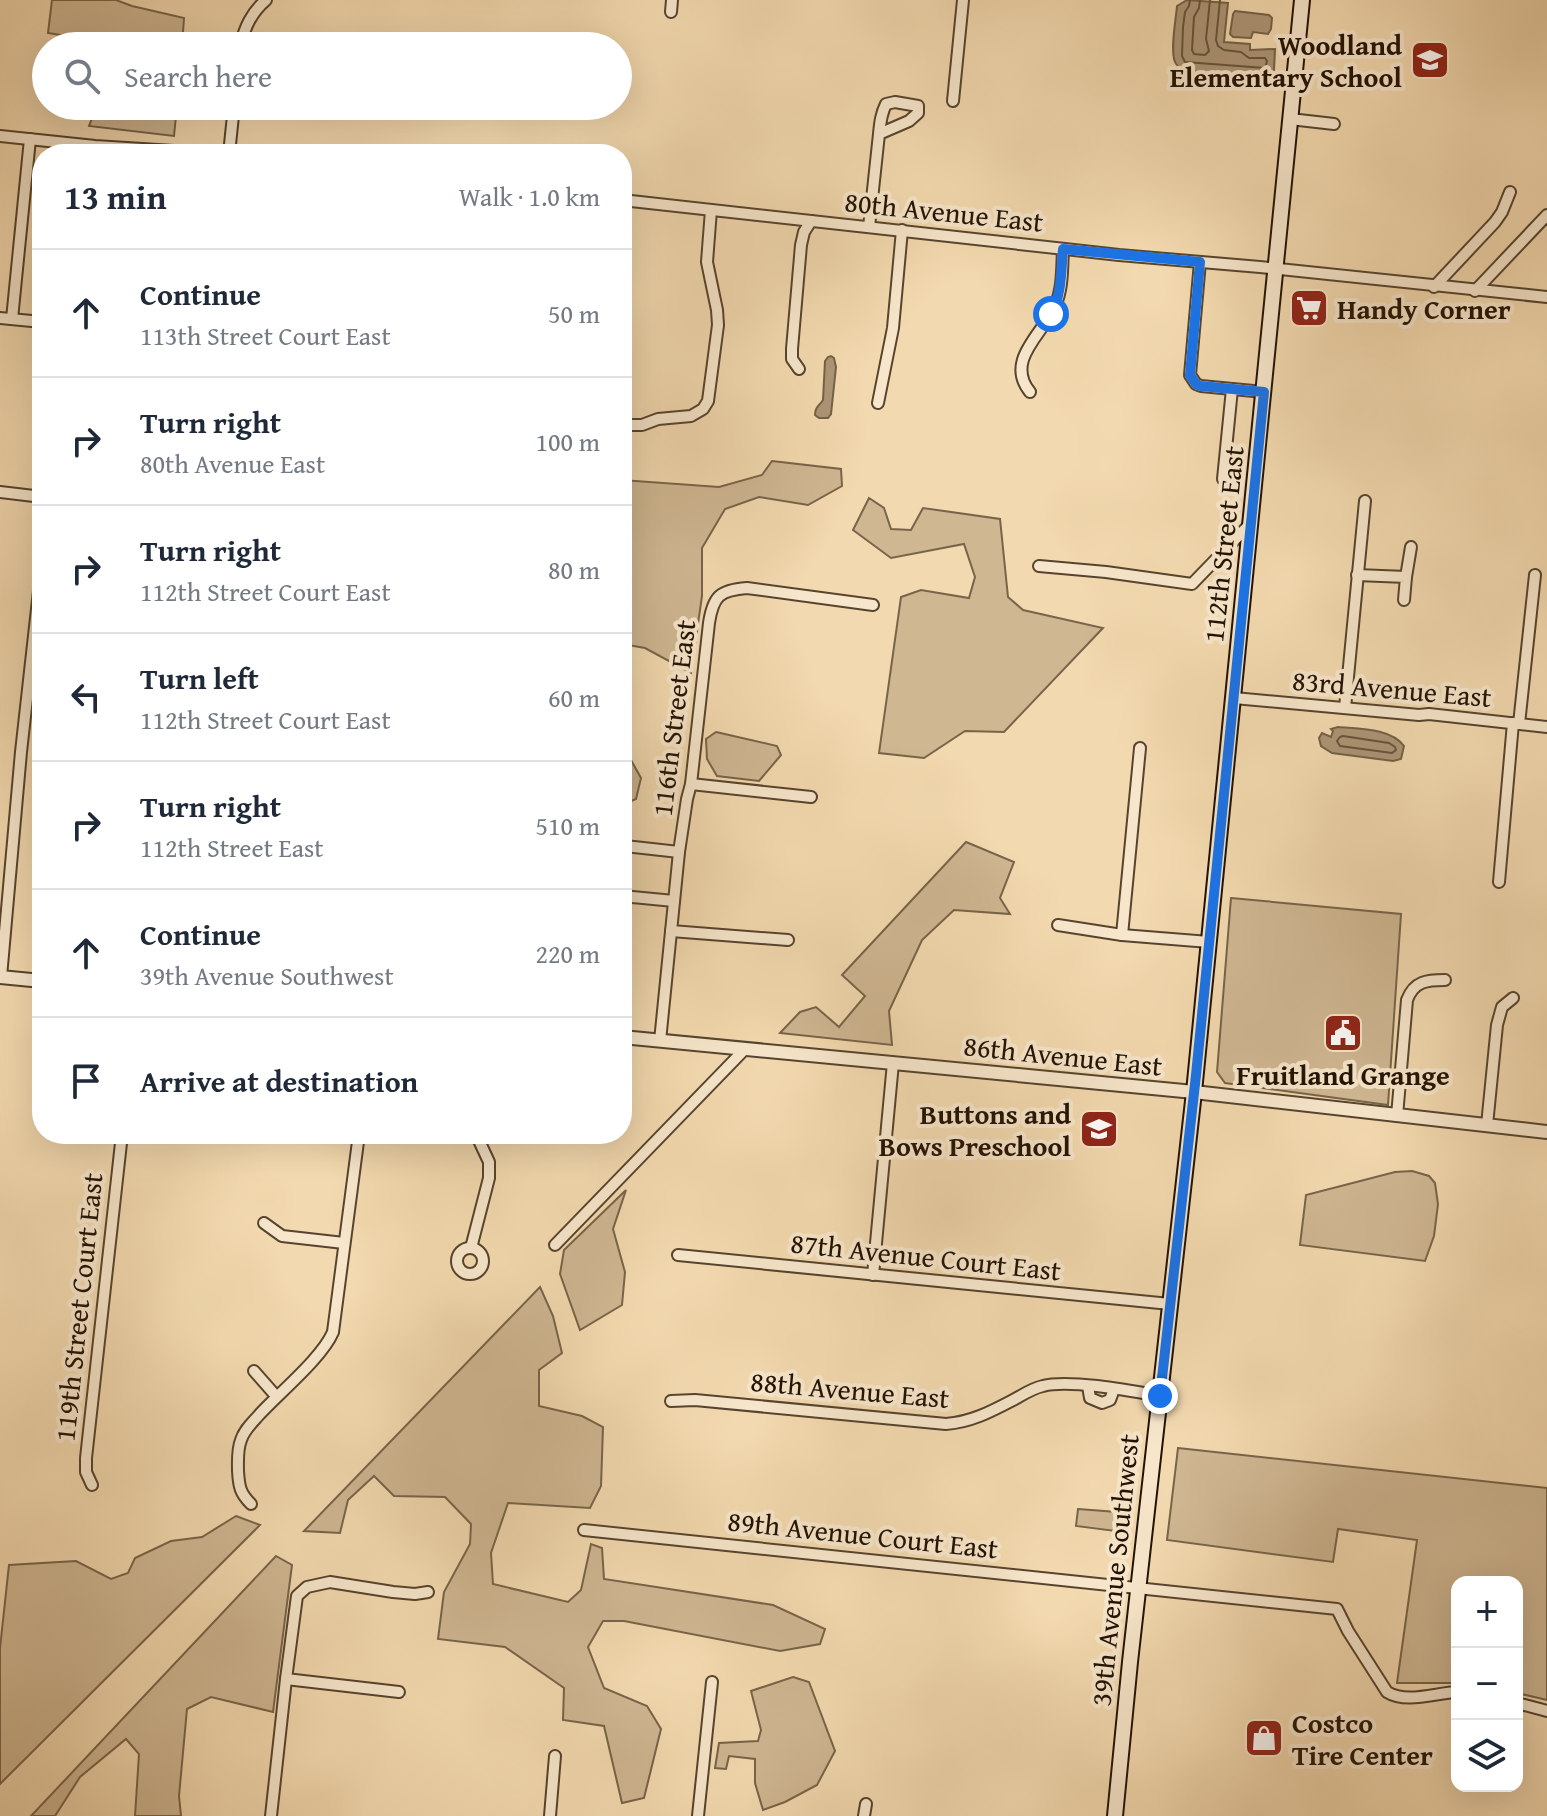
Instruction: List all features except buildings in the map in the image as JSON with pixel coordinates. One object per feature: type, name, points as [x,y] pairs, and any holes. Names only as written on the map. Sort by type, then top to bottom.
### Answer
[{"type":"main road","name":"112th Street East","points":[[1194,1092],[1302,0]]},
{"type":"main road","name":"39th Avenue Southwest","points":[[1115,1816],[1194,1092]]},
{"type":"street","points":[[245,32],[256,8],[266,0]]},
{"type":"street","points":[[671,12],[672,0]]},
{"type":"street","points":[[953,101],[963,0]]},
{"type":"street","points":[[1290,119],[1334,124]]},
{"type":"street","points":[[230,144],[233,120]]},
{"type":"street","points":[[869,227],[879,134]]},
{"type":"street","points":[[0,136],[76,144]]},
{"type":"street","points":[[12,319],[30,139]]},
{"type":"street","points":[[1434,287],[1495,222],[1510,192]]},
{"type":"street","name":"80th Avenue East","points":[[632,201],[1063,249],[1547,297]]},
{"type":"street","points":[[632,425],[691,416],[703,409],[708,401],[718,325],[707,262],[711,210]]},
{"type":"street","points":[[1475,291],[1547,215]]},
{"type":"street","points":[[799,369],[792,359],[792,349],[801,245],[811,221]]},
{"type":"street","points":[[878,403],[893,328],[902,230]]},
{"type":"street","points":[[1030,392],[1023,383],[1023,361],[1034,337],[1055,307],[1063,249]]},
{"type":"street","points":[[1200,262],[1190,375],[1201,386],[1264,392]]},
{"type":"street","points":[[0,318],[32,321]]},
{"type":"street","points":[[1223,479],[1232,389]]},
{"type":"street","points":[[0,492],[32,496]]},
{"type":"street","points":[[1345,708],[1365,501]]},
{"type":"street","points":[[1039,566],[1192,584],[1251,524]]},
{"type":"street","points":[[1404,600],[1411,547]]},
{"type":"street","points":[[1357,575],[1406,577]]},
{"type":"street","points":[[1499,882],[1535,575]]},
{"type":"street","name":"116th Street East","points":[[660,1041],[679,852],[691,784],[711,610],[719,595],[728,590],[747,588],[873,605]]},
{"type":"street","points":[[32,654],[0,977],[32,980]]},
{"type":"street","name":"83rd Avenue East","points":[[1234,698],[1547,727]]},
{"type":"street","points":[[1122,935],[1140,748]]},
{"type":"street","points":[[691,784],[811,797]]},
{"type":"street","points":[[632,847],[679,852]]},
{"type":"street","points":[[632,897],[674,901]]},
{"type":"street","points":[[1058,925],[1122,935],[1209,942]]},
{"type":"street","points":[[671,931],[788,940]]},
{"type":"street","points":[[1397,1116],[1409,994],[1417,984],[1445,980]]},
{"type":"street","points":[[1487,1125],[1497,1025],[1502,1007],[1513,998]]},
{"type":"street","name":"86th Avenue East","points":[[632,1038],[1194,1092],[1547,1132]]},
{"type":"street","points":[[555,1245],[745,1049]]},
{"type":"street","points":[[873,1275],[893,1063]]},
{"type":"street","name":"119th Street Court East","points":[[92,1485],[86,1472],[86,1458],[121,1144]]},
{"type":"street","points":[[251,1504],[242,1495],[238,1463],[240,1443],[246,1430],[323,1349],[334,1326],[358,1144]]},
{"type":"street","points":[[471,1248],[489,1178],[489,1162],[481,1144]]},
{"type":"street","points":[[264,1223],[282,1236],[344,1243]]},
{"type":"street","name":"87th Avenue Court East","points":[[678,1255],[1170,1304]]},
{"type":"street","points":[[254,1371],[276,1396]]},
{"type":"street","name":"88th Avenue East","points":[[671,1401],[695,1400],[946,1424],[984,1415],[1041,1386],[1066,1384],[1160,1396]]},
{"type":"street","name":"89th Avenue Court East","points":[[584,1530],[1337,1609],[1391,1695],[1406,1697],[1451,1693]]},
{"type":"street","points":[[271,1816],[297,1596],[313,1585],[330,1582],[393,1592],[428,1592]]},
{"type":"street","points":[[286,1679],[399,1692]]},
{"type":"street","points":[[698,1816],[712,1682]]},
{"type":"street","points":[[1523,1705],[1547,1711]]},
{"type":"street","points":[[550,1816],[555,1756]]},
{"type":"shaded area","points":[[52,0],[116,0],[184,18],[183,32],[48,32]]},
{"type":"shaded area","points":[[91,120],[176,120],[174,136],[89,126]]},
{"type":"shaded area","points":[[772,461],[841,469],[842,486],[808,505],[759,497],[725,509],[702,548],[702,596],[691,673],[645,648],[632,646],[632,481],[719,487],[762,475]]},
{"type":"shaded area","points":[[869,498],[884,508],[891,529],[911,530],[923,508],[1000,519],[1008,597],[1023,610],[1103,628],[1004,732],[965,731],[924,758],[879,753],[901,597],[921,590],[969,598],[975,577],[964,544],[891,558],[853,530]]},
{"type":"shaded area","points":[[716,732],[777,746],[781,755],[759,781],[717,776],[707,759],[706,739]]},
{"type":"shaded area","points":[[632,762],[641,778],[636,799],[632,801]]},
{"type":"shaded area","points":[[966,842],[1014,862],[1000,898],[1010,914],[954,910],[922,940],[889,1011],[892,1045],[780,1033],[800,1012],[816,1007],[839,1027],[865,996],[842,975]]},
{"type":"shaded area","points":[[1231,898],[1401,914],[1388,1105],[1225,1083],[1217,1072]]},
{"type":"shaded area","points":[[1412,1171],[1429,1176],[1435,1183],[1438,1204],[1434,1236],[1425,1261],[1300,1245],[1306,1195],[1395,1172]]},
{"type":"shaded area","points":[[626,1190],[613,1229],[625,1272],[622,1305],[580,1330],[560,1274],[564,1250]]},
{"type":"shaded area","points":[[540,1287],[553,1316],[562,1353],[539,1370],[539,1406],[582,1416],[603,1427],[601,1486],[590,1508],[508,1503],[491,1553],[493,1584],[568,1602],[581,1590],[591,1544],[602,1548],[604,1579],[773,1605],[825,1629],[820,1644],[780,1651],[624,1621],[603,1621],[588,1647],[604,1688],[647,1706],[661,1729],[644,1798],[622,1803],[604,1726],[563,1720],[564,1688],[505,1647],[438,1639],[444,1592],[470,1544],[471,1524],[445,1497],[394,1496],[374,1476],[348,1500],[340,1533],[304,1531]]},
{"type":"shaded area","points":[[1178,1448],[1547,1488],[1547,1700],[1523,1694],[1523,1576],[1451,1576],[1451,1683],[1397,1683],[1417,1540],[1338,1529],[1333,1562],[1167,1540]]},
{"type":"shaded area","points":[[1078,1509],[1117,1512],[1115,1531],[1076,1526]]},
{"type":"shaded area","points":[[236,1516],[260,1525],[0,1784],[0,1648],[9,1565],[76,1561],[111,1579],[128,1573],[135,1558],[171,1541],[202,1537]]},
{"type":"shaded area","points":[[276,1556],[292,1565],[273,1712],[211,1697],[187,1709],[179,1796],[181,1816],[135,1816],[139,1754],[126,1739],[80,1777],[55,1816],[31,1816]]},
{"type":"shaded area","points":[[793,1677],[809,1682],[835,1751],[817,1785],[763,1810],[755,1783],[755,1759],[729,1756],[726,1769],[715,1768],[719,1743],[758,1741],[761,1730],[751,1691]]},
{"type":"water","points":[[1187,0],[1228,3],[1224,42],[1250,44],[1250,50],[1275,49],[1274,70],[1268,77],[1185,71],[1178,66],[1173,50],[1177,6]]},
{"type":"water","points":[[1235,11],[1269,15],[1272,18],[1271,29],[1268,34],[1253,32],[1251,38],[1233,37],[1230,34]]},
{"type":"water","points":[[831,356],[836,367],[831,414],[828,418],[819,418],[815,412],[823,400],[825,361]]},
{"type":"water","points":[[1331,729],[1374,730],[1391,736],[1404,746],[1401,759],[1393,761],[1332,753],[1321,746],[1319,738],[1322,733],[1331,737]]},
{"type":"place","name":"Woodland Elementary School","points":[[1430,60]]},
{"type":"place","name":"Handy Corner","points":[[1309,308]]},
{"type":"place","name":"Fruitland Grange","points":[[1343,1033]]},
{"type":"place","name":"Buttons and Bows Preschool","points":[[1099,1129]]},
{"type":"place","name":"Costco Tire Center","points":[[1264,1738]]},
{"type":"route","points":[[1051,314],[1058,299],[1063,249],[1200,262],[1190,375],[1201,386],[1264,392],[1196,1075],[1160,1396]]}]
